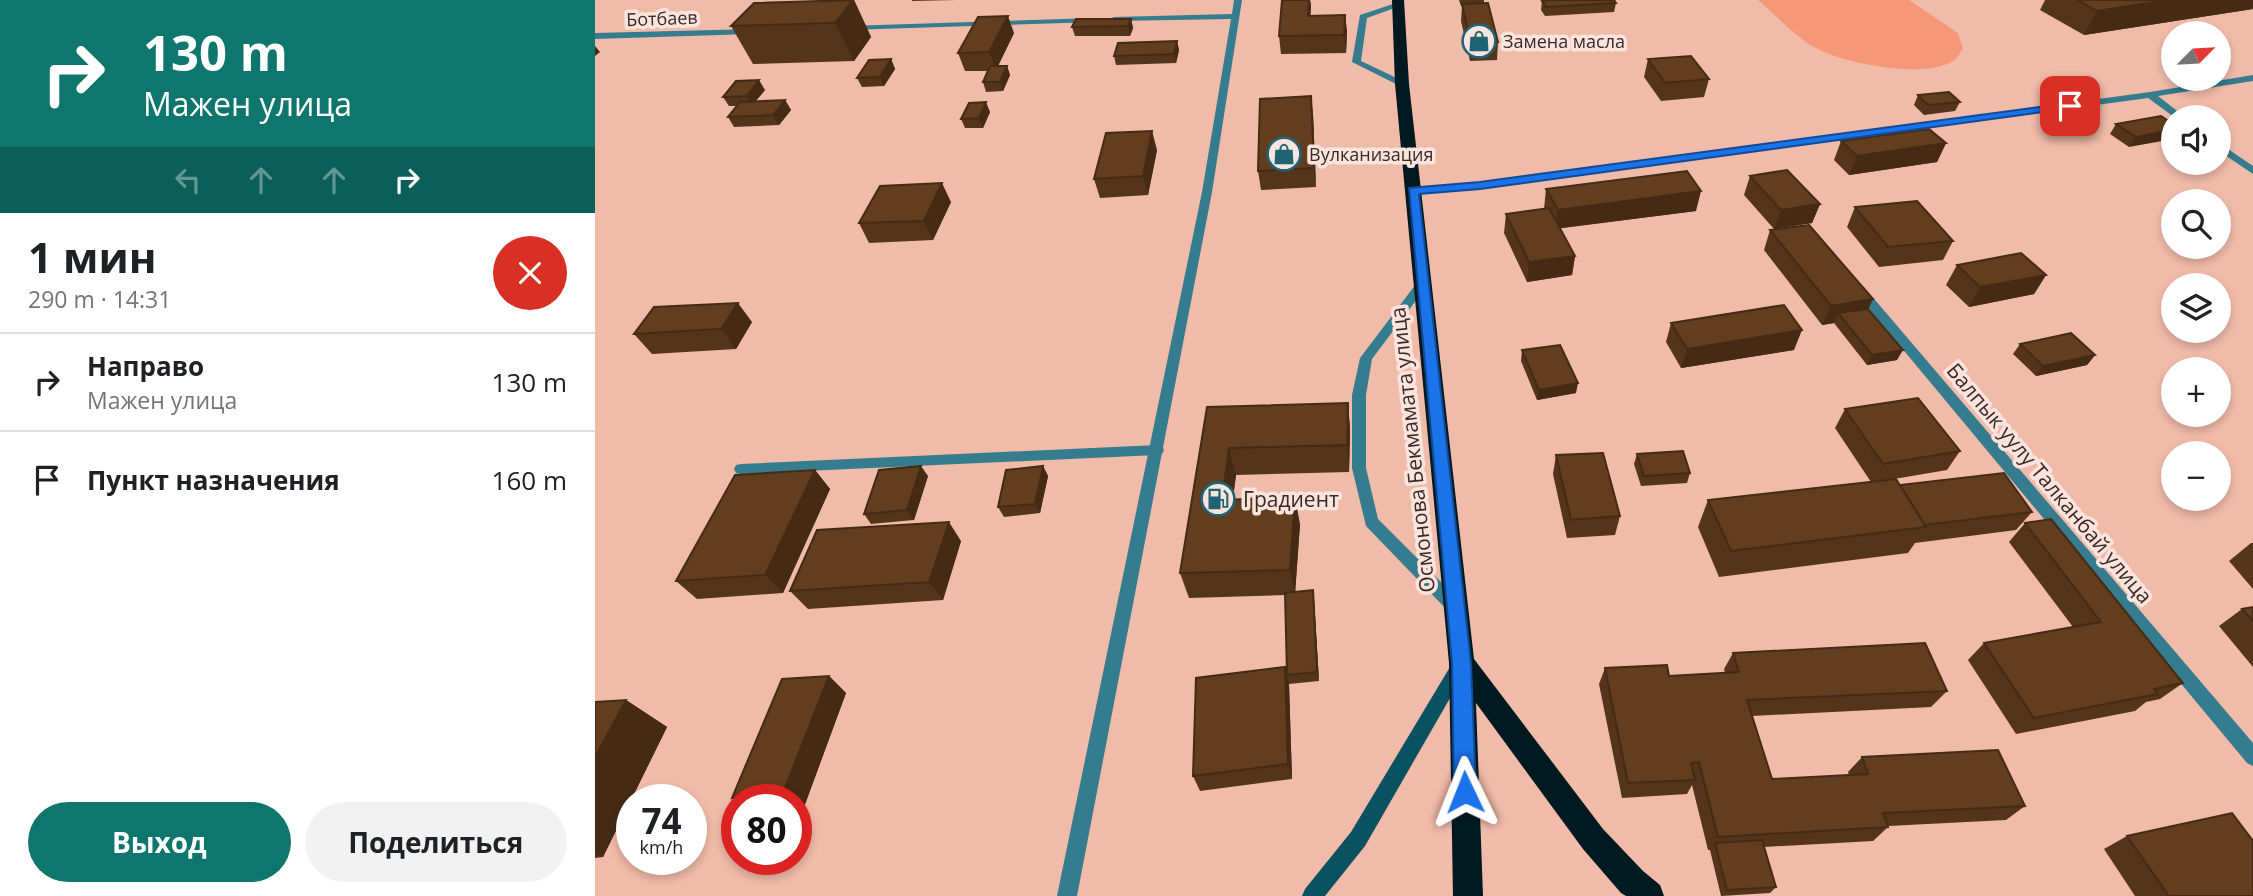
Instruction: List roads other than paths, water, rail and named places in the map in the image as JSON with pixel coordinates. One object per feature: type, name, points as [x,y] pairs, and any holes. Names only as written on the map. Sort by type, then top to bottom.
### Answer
[{"type":"highway","name":"Осмонова Бекмамата улица","points":[[1399,3],[1402,84],[1462,663],[1468,896]]},
{"type":"highway","points":[[1462,663],[1593,839],[1632,883],[1649,896]]},
{"type":"street","points":[[1067,896],[1207,192],[1238,0]]},
{"type":"street","points":[[1399,3],[1363,17],[1356,62],[1402,84]]},
{"type":"street","points":[[831,28],[1234,16]]},
{"type":"street","name":"Ботбаев","points":[[595,36],[762,30]]},
{"type":"street","points":[[1413,191],[1494,184],[2150,95],[2253,78]]},
{"type":"street","points":[[2150,95],[2164,105]]},
{"type":"street","points":[[2231,155],[2253,171]]},
{"type":"street","name":"Балпык уулу Талканбай улица","points":[[1850,278],[2253,757]]},
{"type":"street","points":[[1423,283],[1366,358],[1359,395],[1359,468],[1371,523],[1457,608]]},
{"type":"street","points":[[741,469],[1157,450]]},
{"type":"street","points":[[1312,896],[1358,839],[1462,663]]},
{"type":"place","name":"Замена масла","points":[[1479,41]]},
{"type":"place","name":"Вулканизация","points":[[1284,154]]},
{"type":"place","name":"Градиент","points":[[1218,499]]}]
